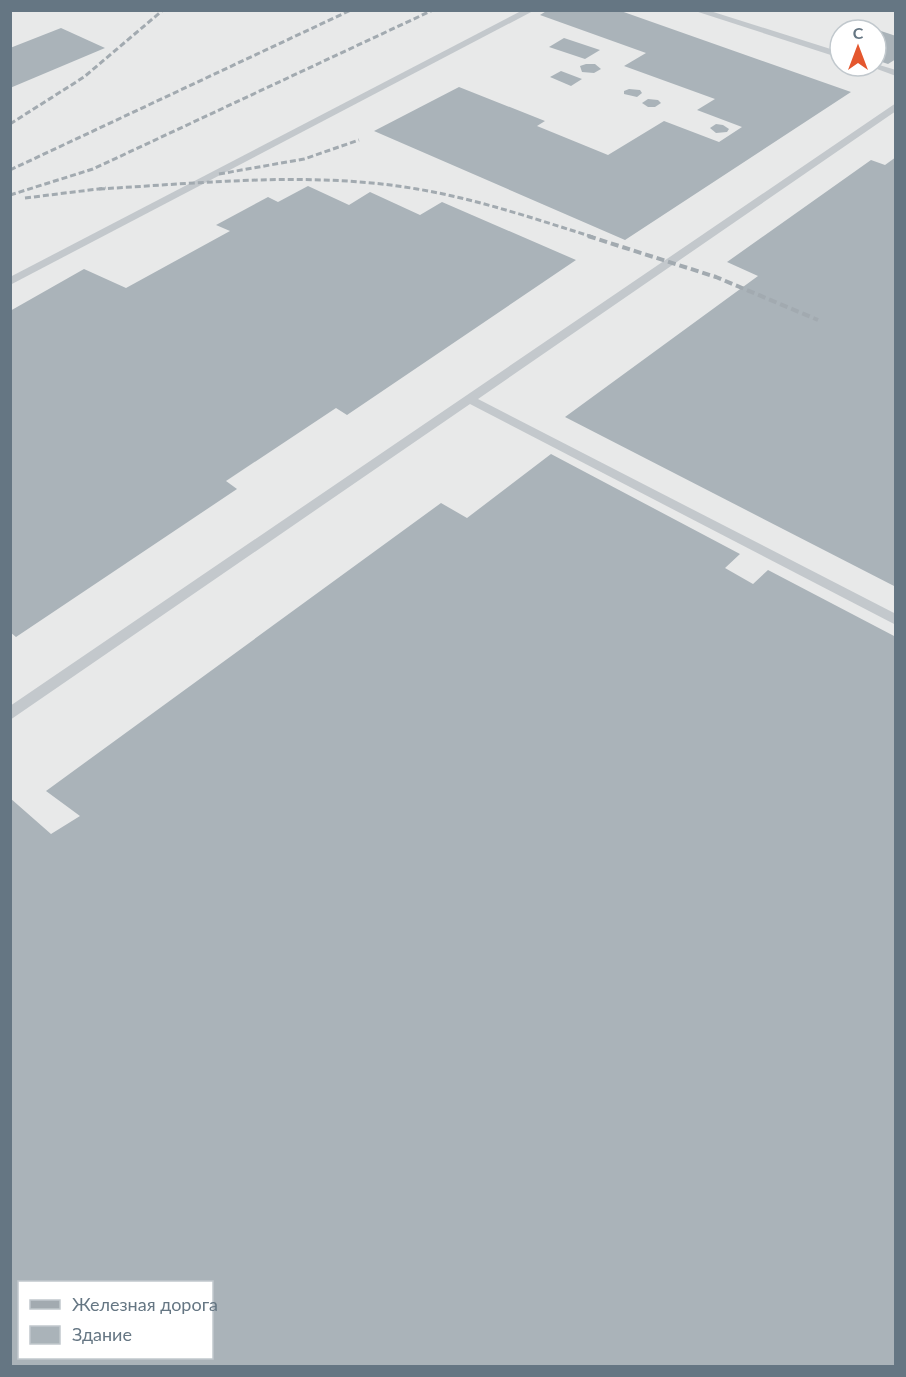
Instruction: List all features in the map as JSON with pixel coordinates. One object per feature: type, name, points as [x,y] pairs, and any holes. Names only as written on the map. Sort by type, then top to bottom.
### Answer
[{"type":"lane","points":[[10,282],[531,10]]},
{"type":"lane","points":[[696,10],[828,51]]},
{"type":"lane","points":[[10,714],[896,106]]},
{"type":"lane","points":[[470,399],[896,620]]},
{"type":"shaded area","points":[[11,11],[895,11],[895,1366],[11,1366]]},
{"type":"building","points":[[548,10],[618,10],[851,92],[625,240],[374,131],[459,87],[545,121],[537,126],[608,155],[664,121],[719,142],[742,127],[697,110],[715,99],[624,66],[646,53],[540,15]]},
{"type":"building","points":[[61,28],[105,48],[10,88],[10,48]]},
{"type":"building","points":[[888,33],[896,36],[896,59],[888,64]]},
{"type":"building","points":[[564,38],[600,50],[585,59],[549,47]]},
{"type":"building","points":[[595,64],[601,69],[594,73],[582,72],[580,66]]},
{"type":"building","points":[[561,71],[582,79],[571,86],[550,77]]},
{"type":"building","points":[[640,90],[642,93],[637,97],[624,94],[624,91]]},
{"type":"building","points":[[648,99],[658,100],[661,103],[655,107],[648,107],[642,103]]},
{"type":"building","points":[[716,124],[729,129],[727,132],[716,133],[710,128]]},
{"type":"building","points":[[896,157],[896,587],[565,417],[758,276],[727,262],[871,160],[885,165]]},
{"type":"building","points":[[308,186],[349,205],[370,192],[420,215],[442,202],[576,260],[347,415],[336,408],[226,481],[237,489],[16,637],[10,632],[10,311],[84,269],[126,288],[230,231],[216,225],[268,197],[278,202]]},
{"type":"building","points":[[551,454],[740,554],[725,568],[753,584],[768,570],[896,637],[896,1366],[10,1366],[10,798],[51,834],[80,816],[46,791],[441,503],[467,518]]},
{"type":"railway","points":[[10,124],[84,77],[163,10]]},
{"type":"railway","points":[[10,170],[351,10]]},
{"type":"railway","points":[[10,195],[93,169],[433,10]]},
{"type":"railway","points":[[219,174],[304,159],[359,140]]},
{"type":"railway","points":[[99,189],[258,180],[378,184],[462,198],[593,237]]},
{"type":"railway","points":[[25,198],[106,188]]},
{"type":"railway","points":[[588,236],[716,277],[818,320]]}]
